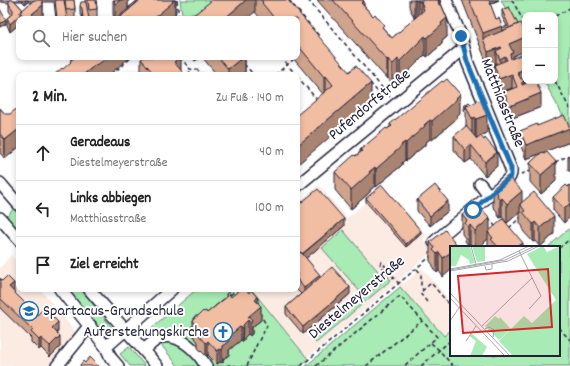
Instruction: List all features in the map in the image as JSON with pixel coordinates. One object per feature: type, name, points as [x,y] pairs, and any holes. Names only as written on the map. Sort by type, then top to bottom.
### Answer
[{"type":"street","name":"Matthiasstraße","points":[[446,0],[461,36],[467,61],[511,168],[516,174]]},
{"type":"street","name":"Pufendorfstraße","points":[[300,184],[464,49]]},
{"type":"street","points":[[449,245],[437,239],[508,179],[516,174]]},
{"type":"street","points":[[480,184],[489,196]]},
{"type":"street","points":[[1,186],[16,203]]},
{"type":"street","points":[[473,210],[483,216]]},
{"type":"street","points":[[0,218],[16,237]]},
{"type":"street","points":[[62,292],[90,325],[106,347],[111,358],[118,366]]},
{"type":"street","points":[[92,292],[157,366]]},
{"type":"street","points":[[106,347],[168,292]]},
{"type":"street","points":[[57,366],[90,325]]},
{"type":"street","points":[[144,350],[160,337],[171,337],[188,344],[206,366]]},
{"type":"path","points":[[177,0],[179,16]]},
{"type":"path","points":[[285,5],[290,0],[320,37],[318,38],[322,42]]},
{"type":"path","points":[[308,0],[387,93]]},
{"type":"path","points":[[512,0],[522,18]]},
{"type":"path","points":[[558,14],[570,8]]},
{"type":"path","points":[[307,32],[312,28]]},
{"type":"path","points":[[314,42],[318,38]]},
{"type":"path","points":[[114,72],[128,60]]},
{"type":"path","points":[[183,60],[190,68],[201,72]]},
{"type":"path","points":[[284,60],[294,72]]},
{"type":"path","points":[[279,72],[293,60]]},
{"type":"path","points":[[243,63],[251,72]]},
{"type":"path","points":[[352,77],[348,72],[356,66],[359,70]]},
{"type":"path","points":[[189,72],[190,68]]},
{"type":"path","points":[[300,80],[319,102]]},
{"type":"path","points":[[369,82],[384,99]]},
{"type":"path","points":[[557,84],[570,109]]},
{"type":"path","points":[[550,164],[570,156]]},
{"type":"path","points":[[516,174],[531,172]]},
{"type":"path","points":[[483,216],[498,229]]},
{"type":"path","points":[[507,229],[522,216]]},
{"type":"path","points":[[560,247],[570,239]]},
{"type":"path","name":"Diestelmeyerstraße","points":[[301,366],[434,254]]},
{"type":"path","points":[[393,278],[392,274],[382,262],[380,264],[390,276],[399,284]]},
{"type":"path","points":[[417,269],[422,277],[421,286],[423,290]]},
{"type":"path","points":[[384,275],[387,272]]},
{"type":"path","points":[[427,302],[420,293],[431,283],[449,304],[450,309]]},
{"type":"path","points":[[226,298],[234,292]]},
{"type":"path","points":[[316,366],[400,296],[438,337],[404,366]]},
{"type":"path","points":[[247,366],[266,326],[258,310]]},
{"type":"path","points":[[366,366],[422,321]]},
{"type":"path","points":[[177,339],[195,324]]},
{"type":"path","points":[[560,329],[570,340]]},
{"type":"path","points":[[421,366],[450,341]]},
{"type":"path","points":[[431,343],[453,366]]},
{"type":"path","points":[[227,366],[237,366]]},
{"type":"shaded area","points":[[382,184],[427,236],[423,239],[433,251],[400,279],[404,284],[422,268],[450,301],[450,331],[444,336],[396,283],[307,358],[253,292],[300,292],[300,201],[319,185],[347,218],[366,202],[364,200]]},
{"type":"shaded area","name":"Spartacus-Grundschule","points":[[11,255],[16,261],[16,292],[42,292],[77,334],[52,366],[0,366],[0,268]]},
{"type":"green space","points":[[180,0],[213,0],[199,12],[182,14]]},
{"type":"green space","points":[[501,0],[570,0],[570,129],[546,84],[558,84],[558,12],[522,12],[522,39]]},
{"type":"green space","points":[[13,209],[16,212],[16,230],[6,218]]},
{"type":"green space","points":[[570,228],[570,366],[306,366],[400,287],[444,336],[450,331],[450,356],[560,356],[560,246],[549,246]]},
{"type":"green space","points":[[343,230],[383,277],[362,294],[322,248]]},
{"type":"green space","points":[[388,277],[391,280],[316,343],[313,340]]},
{"type":"green space","points":[[68,292],[83,292],[114,330],[114,332],[106,337]]},
{"type":"green space","points":[[193,292],[233,292],[235,294],[237,292],[253,292],[308,359],[300,366],[178,366],[149,330]]},
{"type":"green space","points":[[129,347],[145,366],[130,366],[120,354]]},
{"type":"building","points":[[9,0],[14,0],[23,10],[20,12],[20,15],[16,16],[16,19],[10,24],[7,18],[13,13],[13,10],[9,4]]},
{"type":"building","points":[[34,0],[42,0],[43,5],[32,14],[34,16],[23,16],[20,12]]},
{"type":"building","points":[[55,0],[64,0],[67,16],[57,16]]},
{"type":"building","points":[[65,0],[74,0],[75,9],[66,10]]},
{"type":"building","points":[[88,0],[96,0],[97,9],[89,10]]},
{"type":"building","points":[[114,0],[120,0],[115,4]]},
{"type":"building","points":[[138,0],[140,0],[121,16],[119,16]]},
{"type":"building","points":[[140,0],[174,0],[157,16],[121,16]]},
{"type":"building","points":[[212,0],[246,0],[227,16],[193,16]]},
{"type":"building","points":[[261,0],[288,0],[349,72],[356,66],[371,83],[300,143],[300,112],[333,85],[326,76],[324,77],[300,48],[300,16],[273,16],[262,3],[263,2]]},
{"type":"building","points":[[333,0],[363,0],[364,1],[361,3],[373,16],[375,14],[384,25],[382,27],[392,38],[424,10],[421,1],[418,2],[417,0],[438,0],[439,5],[441,4],[447,18],[441,23],[442,25],[427,38],[425,36],[400,61],[398,59],[392,65]]},
{"type":"building","points":[[469,0],[489,0],[496,19],[499,18],[502,26],[483,33]]},
{"type":"building","points":[[81,2],[86,2],[88,16],[83,16],[82,8],[80,6]]},
{"type":"building","points":[[509,7],[518,24],[502,31],[502,28],[509,26],[502,10]]},
{"type":"building","points":[[0,9],[6,20],[0,24]]},
{"type":"building","points":[[521,23],[522,38],[509,44],[513,52],[510,54],[511,59],[522,54],[522,70],[517,72],[522,79],[522,85],[537,84],[541,93],[510,106],[504,92],[517,87],[512,74],[499,79],[494,65],[507,60],[505,56],[500,59],[496,51],[502,48],[501,47],[488,52],[483,39]]},
{"type":"building","points":[[104,60],[87,72],[57,72],[71,62],[70,61]]},
{"type":"building","points":[[142,60],[177,60],[174,62],[182,72],[152,72]]},
{"type":"building","points":[[220,60],[239,60],[228,69]]},
{"type":"building","points":[[447,79],[460,94],[456,98],[457,99],[432,121],[430,120],[424,125],[425,126],[406,143],[405,142],[401,145],[402,146],[376,169],[375,167],[369,172],[370,173],[351,190],[335,172],[354,155],[356,156],[362,151],[360,150],[386,128],[387,129],[392,126],[390,124],[442,81],[443,82]]},
{"type":"building","points":[[481,100],[487,115],[472,119],[466,106]]},
{"type":"building","points":[[469,102],[471,104],[466,106],[466,109],[464,106]]},
{"type":"building","points":[[0,108],[5,114],[10,114],[16,109],[16,131],[5,140],[0,134]]},
{"type":"building","points":[[564,115],[570,128],[526,145],[520,131]]},
{"type":"building","points":[[466,126],[477,139],[481,136],[484,140],[485,138],[497,152],[485,162],[471,145],[465,150],[454,136]]},
{"type":"building","points":[[542,152],[544,154],[547,152],[556,162],[541,175],[530,163]]},
{"type":"building","points":[[508,176],[522,191],[507,204],[502,198],[500,200],[497,196],[498,194],[493,188]]},
{"type":"building","points":[[382,185],[421,231],[406,244],[366,198]]},
{"type":"building","points":[[435,185],[448,201],[430,216],[417,200]]},
{"type":"building","points":[[566,185],[568,187],[570,185],[570,203],[564,209],[553,197]]},
{"type":"building","points":[[318,189],[344,219],[302,254],[300,253],[300,204]]},
{"type":"building","points":[[534,192],[554,216],[540,228],[535,222],[533,224],[523,212],[525,211],[520,204]]},
{"type":"building","points":[[476,203],[490,218],[475,231],[470,225],[468,227],[465,223],[467,221],[462,215]]},
{"type":"building","points":[[503,219],[523,243],[518,246],[497,246],[491,239],[493,238],[488,232]]},
{"type":"building","points":[[445,230],[458,246],[450,246],[450,253],[443,258],[439,252],[437,254],[433,250],[435,248],[430,242]]},
{"type":"building","points":[[301,252],[320,275],[304,288],[300,283]]},
{"type":"building","points":[[332,267],[350,287],[303,327],[286,307]]},
{"type":"building","points":[[7,276],[14,283],[9,287],[37,315],[44,308],[58,322],[52,328],[60,336],[50,346],[41,338],[39,340],[31,332],[33,330],[0,298],[0,278],[2,281]]},
{"type":"building","points":[[228,292],[231,297],[237,292],[253,292],[258,298],[255,300],[261,306],[248,317],[250,316],[252,321],[250,322],[248,320],[243,325],[244,327],[242,328],[241,326],[228,337],[229,342],[223,346],[222,350],[220,349],[217,351],[208,341],[206,343],[198,334],[200,330],[193,321],[195,319],[194,317],[198,316],[203,311],[206,311],[207,313],[228,296],[226,294]]},
{"type":"building","points":[[90,357],[99,366],[80,366],[83,361],[85,363]]},
{"type":"place","name":"Spartacus-Grundschule","points":[[29,311]]},
{"type":"place","name":"Auferstehungskirche","points":[[223,332]]},
{"type":"route","points":[[461,36],[467,61],[511,168],[512,174],[473,210]]}]
